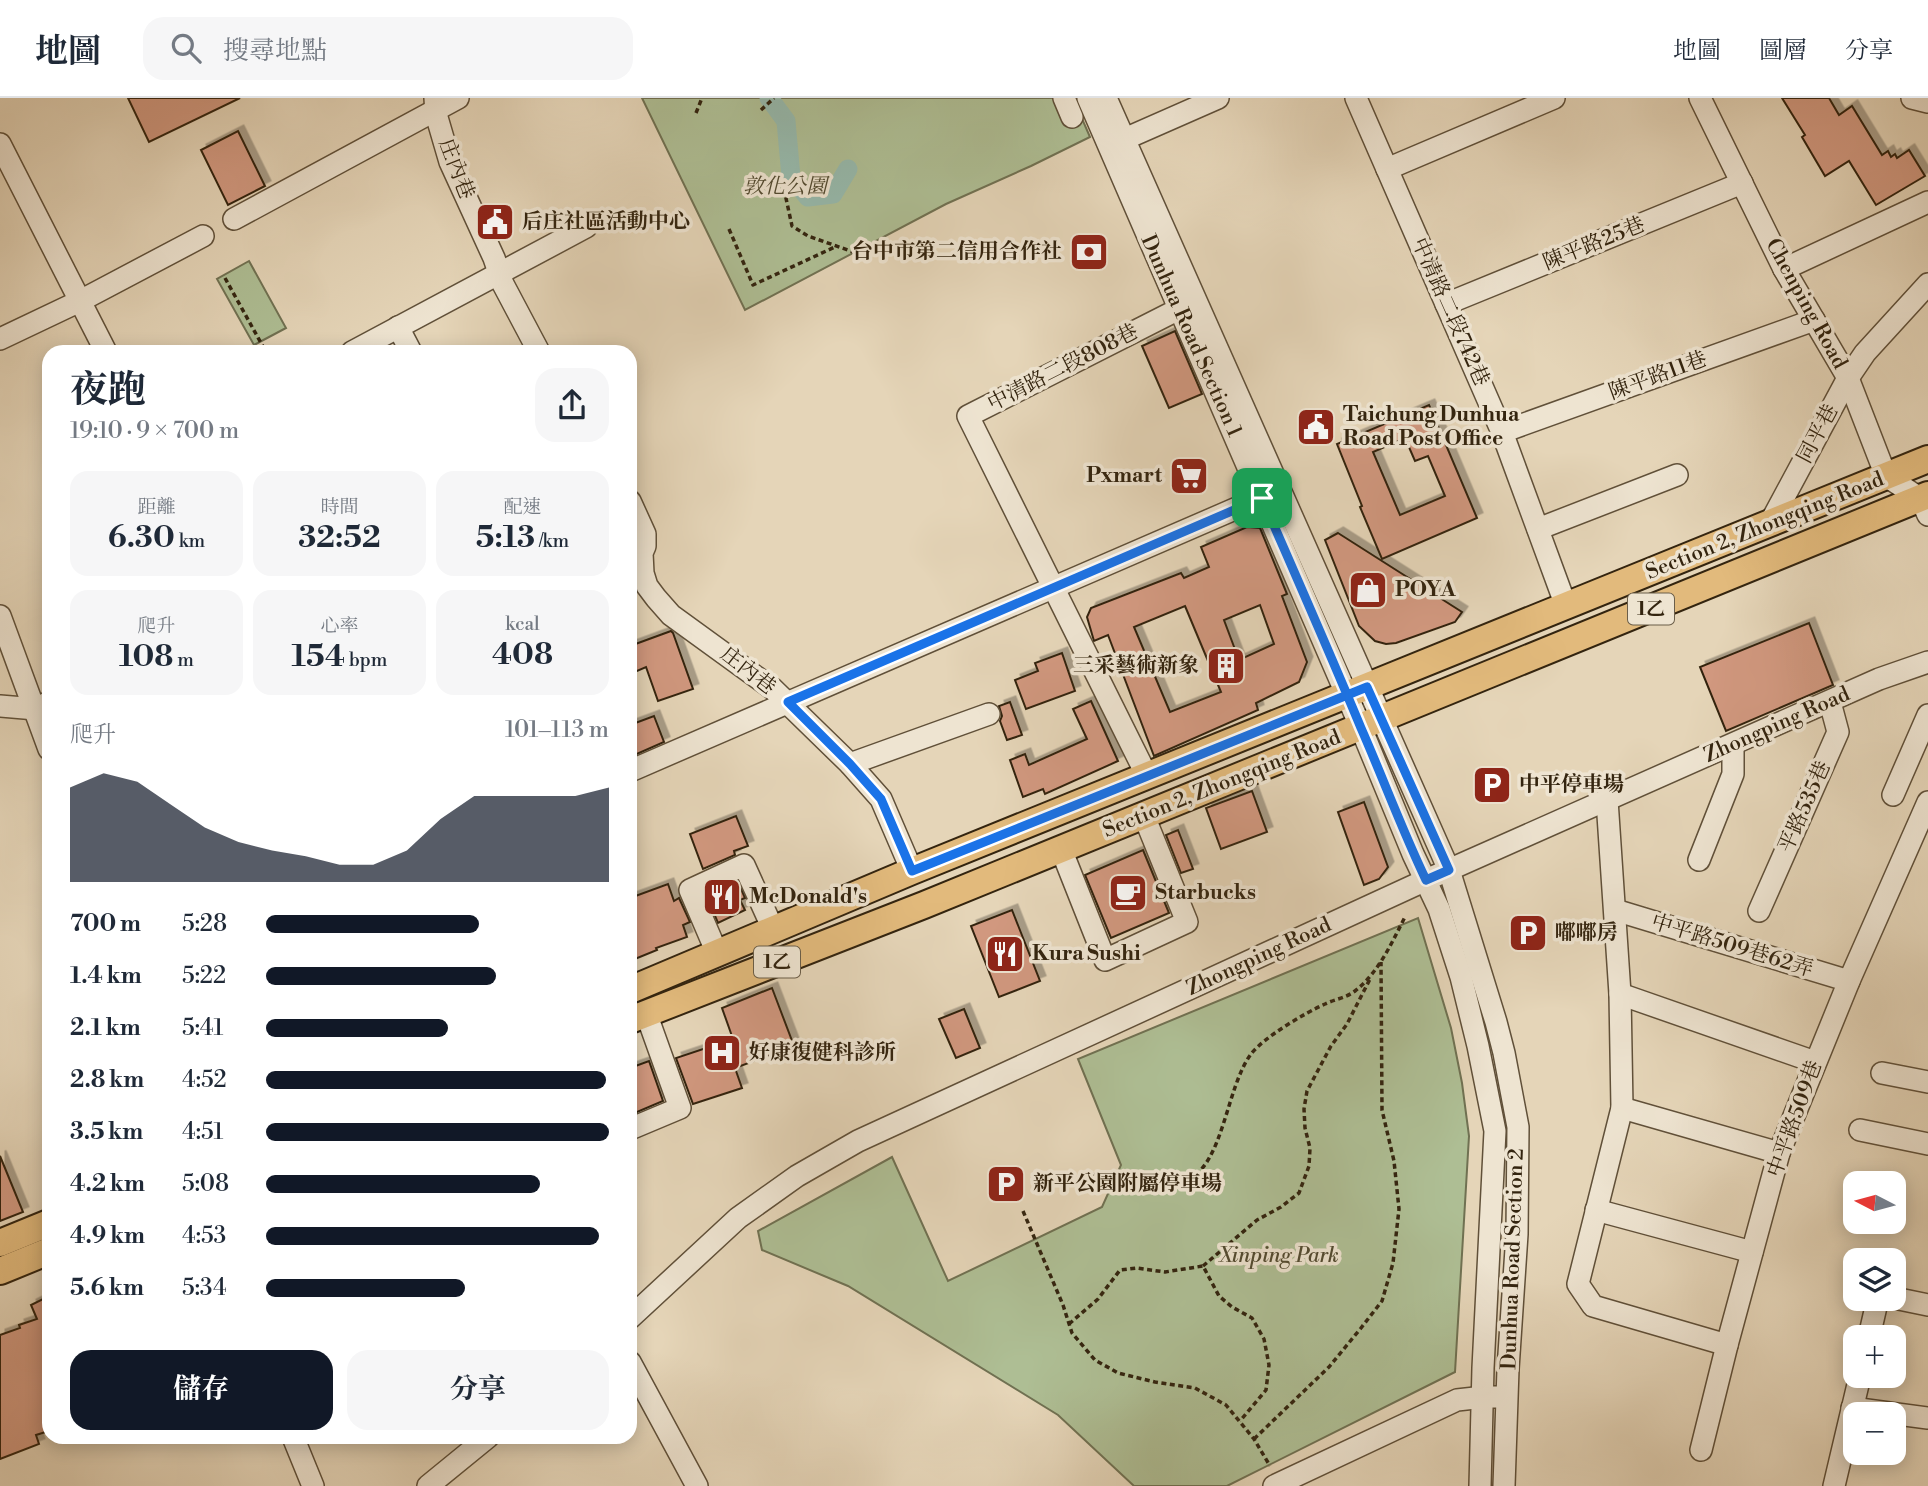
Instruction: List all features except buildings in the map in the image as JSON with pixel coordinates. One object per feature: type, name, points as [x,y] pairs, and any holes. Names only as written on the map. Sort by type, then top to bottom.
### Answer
[{"type":"main road","name":"Section 2, Zhongqing Road","points":[[637,987],[912,871],[1928,459]]},
{"type":"main road","name":"Section 2, Zhongqing Road","points":[[638,1017],[1926,503]]},
{"type":"main road","points":[[0,1242],[42,1226]]},
{"type":"main road","points":[[0,1271],[42,1254]]},
{"type":"street","points":[[234,219],[435,104],[458,98]]},
{"type":"street","name":"Dunhua Road Section 1","points":[[1088,98],[1117,143],[1371,723]]},
{"type":"street","name":"Dunhua Road Section 1","points":[[1107,98],[1117,143],[1180,309],[1271,494]]},
{"type":"street","points":[[1117,143],[1218,98]]},
{"type":"street","name":"中清路二段742巷","points":[[1356,98],[1502,432],[1566,606]]},
{"type":"street","points":[[1387,169],[1554,98]]},
{"type":"street","name":"Chenping Road","points":[[1700,98],[1784,269],[1848,378],[1886,476]]},
{"type":"street","points":[[1912,98],[1928,102]]},
{"type":"street","name":"庄內巷","points":[[435,104],[450,162],[494,258],[503,284],[535,345]]},
{"type":"street","points":[[0,144],[102,345]]},
{"type":"street","name":"陳平路25巷","points":[[1446,303],[1742,184]]},
{"type":"street","points":[[1784,269],[1928,202]]},
{"type":"street","points":[[365,345],[586,227]]},
{"type":"street","points":[[0,340],[203,236]]},
{"type":"street","name":"同平巷","points":[[1769,525],[1848,378],[1865,353],[1928,284]]},
{"type":"street","name":"中清路二段808巷","points":[[1147,776],[968,416],[1180,309]]},
{"type":"street","name":"陳平路11巷","points":[[1502,432],[1814,320]]},
{"type":"street","points":[[398,327],[407,345]]},
{"type":"street","points":[[1538,529],[1677,475]]},
{"type":"street","points":[[1886,476],[1926,503]]},
{"type":"street","points":[[637,768],[1271,494]]},
{"type":"street","name":"庄內巷","points":[[637,516],[645,534],[645,546],[637,577],[671,615],[773,689],[850,764],[881,799],[912,871]]},
{"type":"street","points":[[0,616],[42,706],[0,706]]},
{"type":"street","name":"Zhongping Road","points":[[637,1312],[738,1218],[797,1175],[858,1141],[1426,880],[1879,679],[1928,662]]},
{"type":"street","name":"平路535巷","points":[[1759,911],[1838,732],[1830,702]]},
{"type":"street","points":[[850,764],[989,715]]},
{"type":"street","points":[[1892,795],[1928,715]]},
{"type":"street","name":"Dunhua Road Section 2","points":[[1371,723],[1449,870],[1496,1023],[1518,1126],[1517,1234],[1504,1486]]},
{"type":"street","name":"Dunhua Road Section 2","points":[[1371,723],[1413,854],[1439,909],[1461,977],[1495,1131],[1480,1486]]},
{"type":"street","points":[[1699,860],[1733,774],[1733,745]]},
{"type":"street","points":[[1608,800],[1620,994],[1622,1108],[1578,1284],[1593,1306],[1727,1345]]},
{"type":"street","name":"中平路509巷","points":[[1701,1450],[1779,1153],[1849,981],[1928,802]]},
{"type":"street","points":[[1060,849],[1105,960],[1186,922],[1144,816]]},
{"type":"street","points":[[717,953],[690,890],[744,865],[773,929]]},
{"type":"street","name":"中平路509巷62弄","points":[[1615,910],[1849,981]]},
{"type":"street","points":[[1620,994],[1815,1062]]},
{"type":"street","points":[[637,1126],[680,1108],[638,1017]]},
{"type":"street","points":[[1882,1073],[1928,1082]]},
{"type":"street","points":[[1622,1108],[1779,1153]]},
{"type":"street","points":[[1860,1130],[1928,1144]]},
{"type":"street","points":[[1596,1210],[1752,1252]]},
{"type":"street","points":[[1906,1301],[1928,1306]]},
{"type":"street","points":[[637,1375],[697,1486]]},
{"type":"street","points":[[1277,1485],[1458,1400],[1507,1398]]},
{"type":"street","points":[[1906,1415],[1928,1418]]},
{"type":"street","points":[[296,1444],[313,1486]]},
{"type":"street","points":[[428,1486],[479,1444]]},
{"type":"street","points":[[1834,1486],[1843,1447]]},
{"type":"path","points":[[696,113],[702,98]]},
{"type":"path","points":[[761,110],[774,98]]},
{"type":"path","points":[[784,189],[792,226],[808,236],[862,255]]},
{"type":"path","points":[[729,229],[752,285],[837,246]]},
{"type":"path","points":[[225,278],[262,345]]},
{"type":"path","points":[[1069,1324],[1098,1299],[1120,1270],[1137,1268],[1164,1272],[1203,1266],[1257,1220],[1298,1193],[1309,1166],[1310,1148],[1304,1109],[1307,1091],[1405,918]]},
{"type":"path","points":[[1254,1439],[1329,1367],[1361,1328],[1382,1301],[1393,1264],[1399,1209],[1394,1161],[1382,1110],[1381,962]]},
{"type":"path","points":[[1090,1173],[1123,1185],[1147,1188],[1173,1185],[1189,1179],[1205,1165],[1215,1149],[1237,1080],[1252,1054],[1274,1034],[1325,1004],[1352,993],[1371,977]]},
{"type":"path","points":[[1023,1211],[1072,1333],[1095,1360],[1118,1373],[1195,1388],[1226,1405],[1254,1439],[1277,1485]]},
{"type":"path","points":[[1203,1266],[1219,1296],[1231,1307],[1252,1318],[1264,1339],[1269,1365],[1266,1390],[1240,1422]]},
{"type":"green space","name":"敦化公園","points":[[642,98],[1073,98],[1090,137],[946,204],[745,310]]},
{"type":"green space","points":[[249,261],[286,328],[254,345],[217,279]]},
{"type":"green space","name":"Xinping Park","points":[[1418,918],[1451,1028],[1469,1136],[1455,1372],[1227,1486],[1134,1486],[1058,1415],[848,1286],[762,1250],[758,1231],[892,1157],[948,1281],[1102,1207],[1121,1165],[1078,1059]]},
{"type":"waterway","points":[[769,98],[786,121],[791,177],[808,197],[833,194],[848,169]]},
{"type":"place","name":"后庄社區活動中心","points":[[495,222]]},
{"type":"place","name":"台中市第二信用合作社","points":[[1089,252]]},
{"type":"place","name":"Taichung Dunhua Road Post Office","points":[[1316,427]]},
{"type":"place","name":"Pxmart","points":[[1189,476]]},
{"type":"place","name":"POYA","points":[[1368,590]]},
{"type":"place","name":"三采藝術新象","points":[[1226,666]]},
{"type":"place","name":"中平停車場","points":[[1492,785]]},
{"type":"place","name":"Starbucks","points":[[1128,893]]},
{"type":"place","name":"McDonald's","points":[[722,897]]},
{"type":"place","name":"嘟嘟房","points":[[1528,933]]},
{"type":"place","name":"Kura Sushi","points":[[1005,954]]},
{"type":"place","name":"好康復健科診所","points":[[722,1053]]},
{"type":"place","name":"新平公園附屬停車場","points":[[1006,1184]]},
{"type":"route","points":[[1262,498],[881,662],[788,702],[881,799],[912,871],[1179,764],[1320,706],[1347,695],[1367,687],[1449,870],[1426,880],[1413,854],[1361,727],[1347,695],[1262,498]]}]
